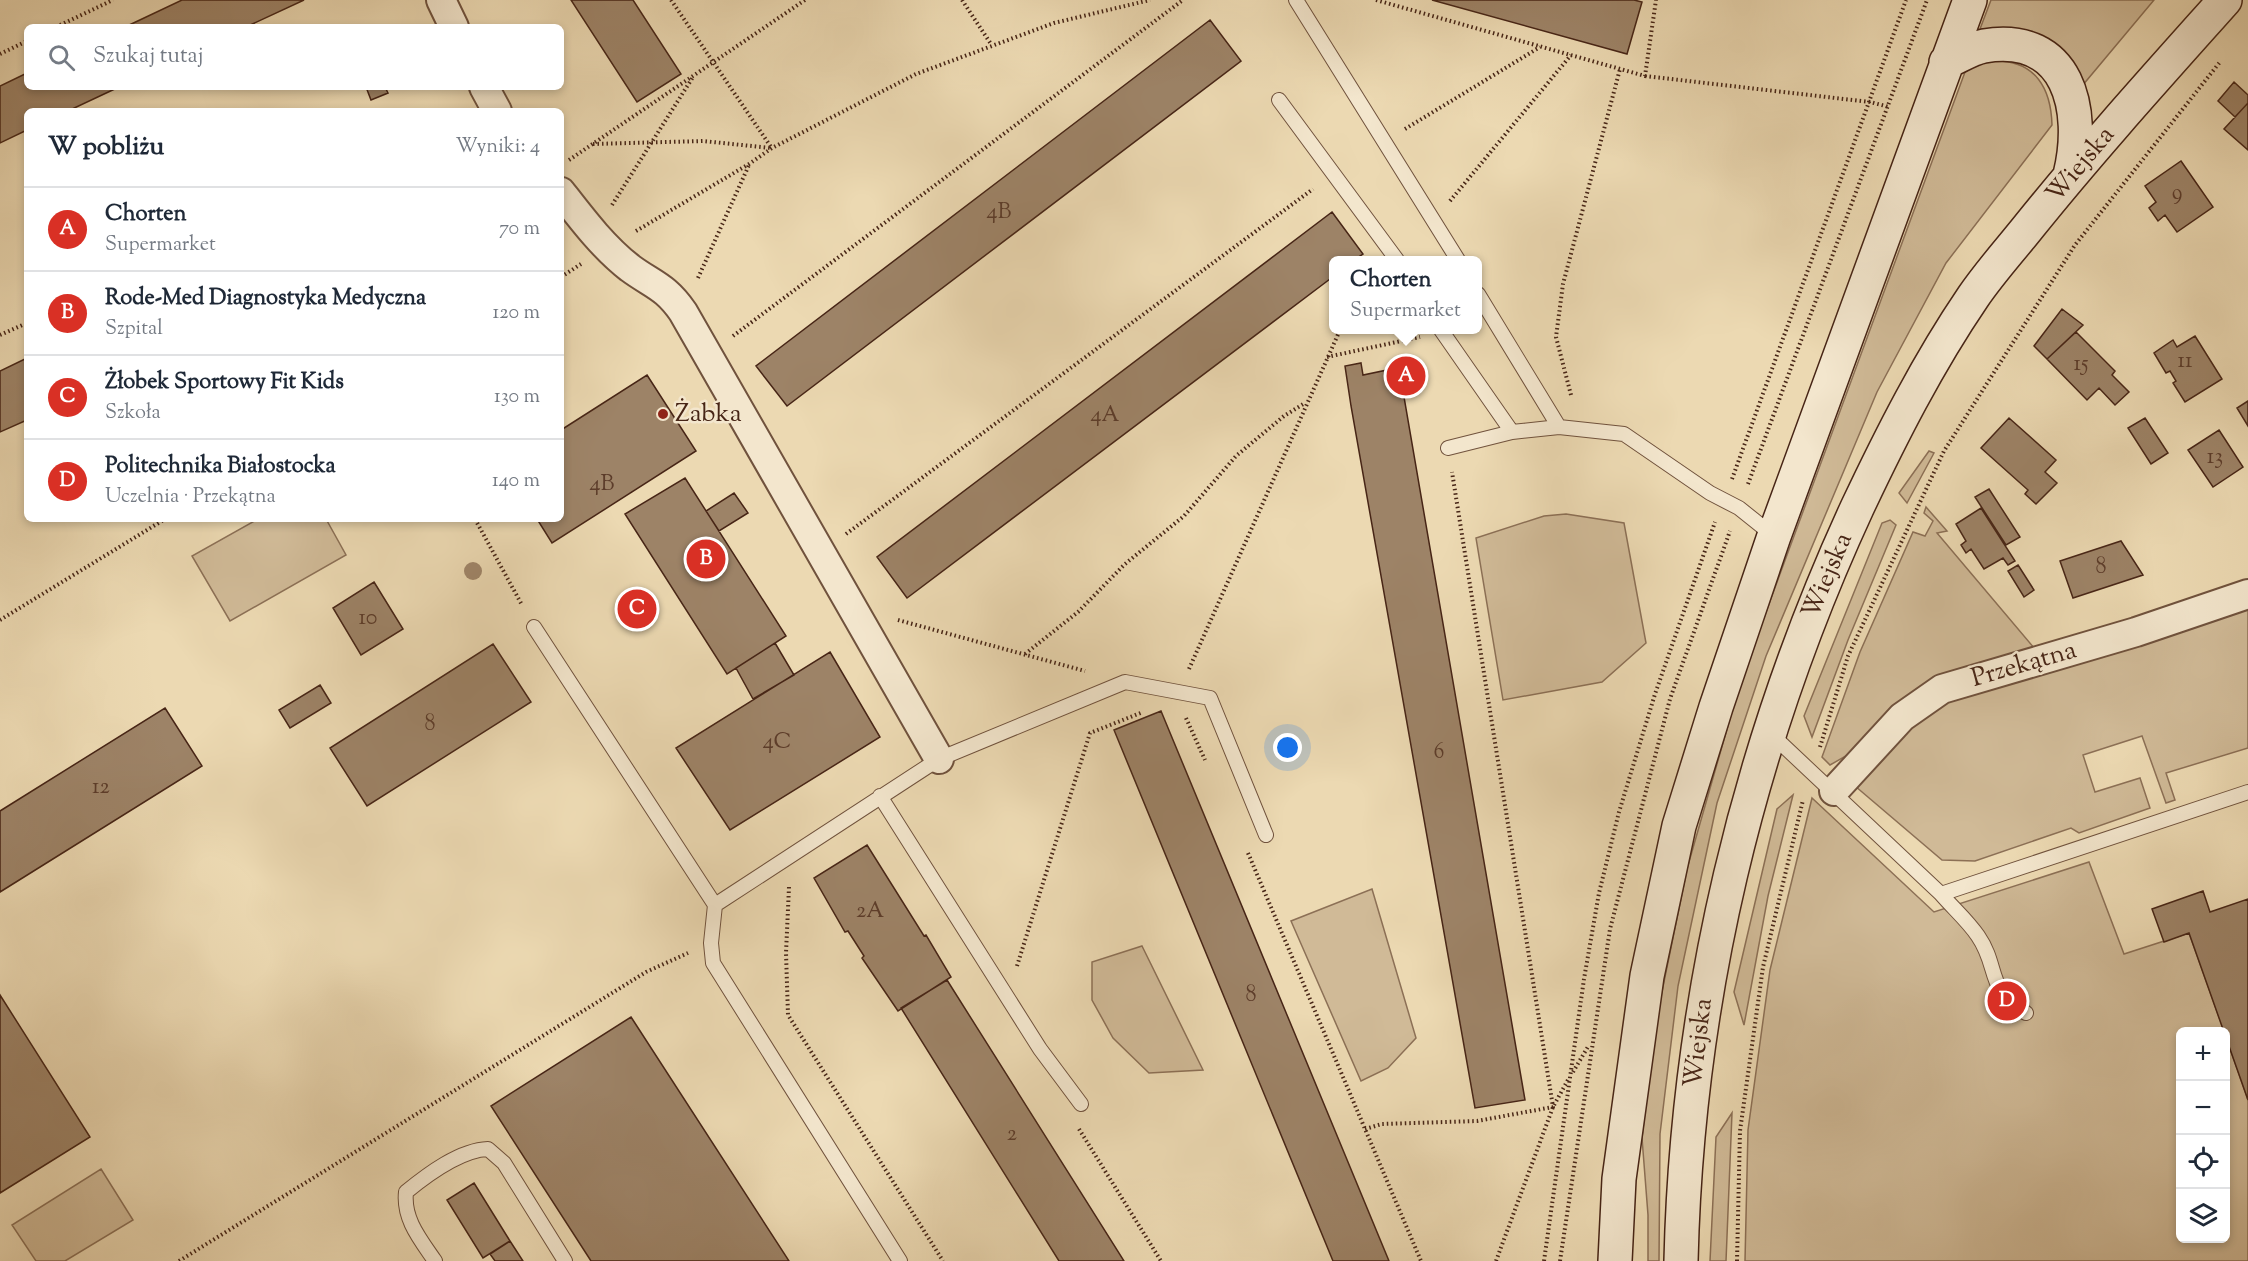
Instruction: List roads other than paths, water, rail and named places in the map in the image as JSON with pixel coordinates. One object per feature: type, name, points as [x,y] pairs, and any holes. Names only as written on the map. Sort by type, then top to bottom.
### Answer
[{"type":"main road","points":[[1615,1261],[1619,1179],[1647,976],[1679,826],[1716,707],[1774,536],[1970,0]]},
{"type":"main road","name":"Wiejska","points":[[1681,1261],[1682,1202],[1704,997],[1735,854],[1770,733],[1798,645],[1827,574],[1893,431],[1973,296],[2070,175],[2225,0]]},
{"type":"main road","points":[[1946,62],[1983,46],[2009,45],[2036,49],[2058,67],[2071,96],[2078,130],[2077,147],[2070,175]]},
{"type":"street","points":[[441,0],[453,24]]},
{"type":"street","points":[[486,90],[494,108]]},
{"type":"street","points":[[564,196],[601,241],[631,269],[670,294],[683,312],[939,759]]},
{"type":"street","name":"Przekątna","points":[[1834,791],[1902,717],[1942,689],[2136,632],[2248,594]]},
{"type":"lane","points":[[1296,0],[1455,256]]},
{"type":"lane","points":[[1279,100],[1393,256]]},
{"type":"lane","points":[[1482,301],[1559,426]]},
{"type":"lane","points":[[1444,334],[1512,432]]},
{"type":"lane","points":[[1448,448],[1512,432],[1559,426],[1624,434],[1774,536]]},
{"type":"lane","points":[[534,627],[715,905],[711,943],[713,963],[900,1261]]},
{"type":"lane","points":[[715,905],[939,759],[1125,682],[1210,698],[1266,835]]},
{"type":"lane","points":[[1770,733],[1941,894],[1979,938],[1998,988],[2009,1003],[2026,1012]]},
{"type":"lane","points":[[1941,894],[2248,792]]},
{"type":"lane","points":[[880,796],[1040,1049],[1081,1104]]},
{"type":"lane","points":[[435,1261],[411,1225],[404,1208],[406,1192],[420,1180],[474,1149],[488,1149],[504,1163],[565,1261]]},
{"type":"place","name":"Chorten","points":[[1406,376]]},
{"type":"place","name":"Żabka","points":[[663,414]]},
{"type":"place","name":"Rode-Med Diagnostyka Medyczna","points":[[706,559]]},
{"type":"place","name":"Żłobek Sportowy Fit Kids","points":[[637,609]]},
{"type":"place","name":"Politechnika Białostocka","points":[[2007,1001]]}]
